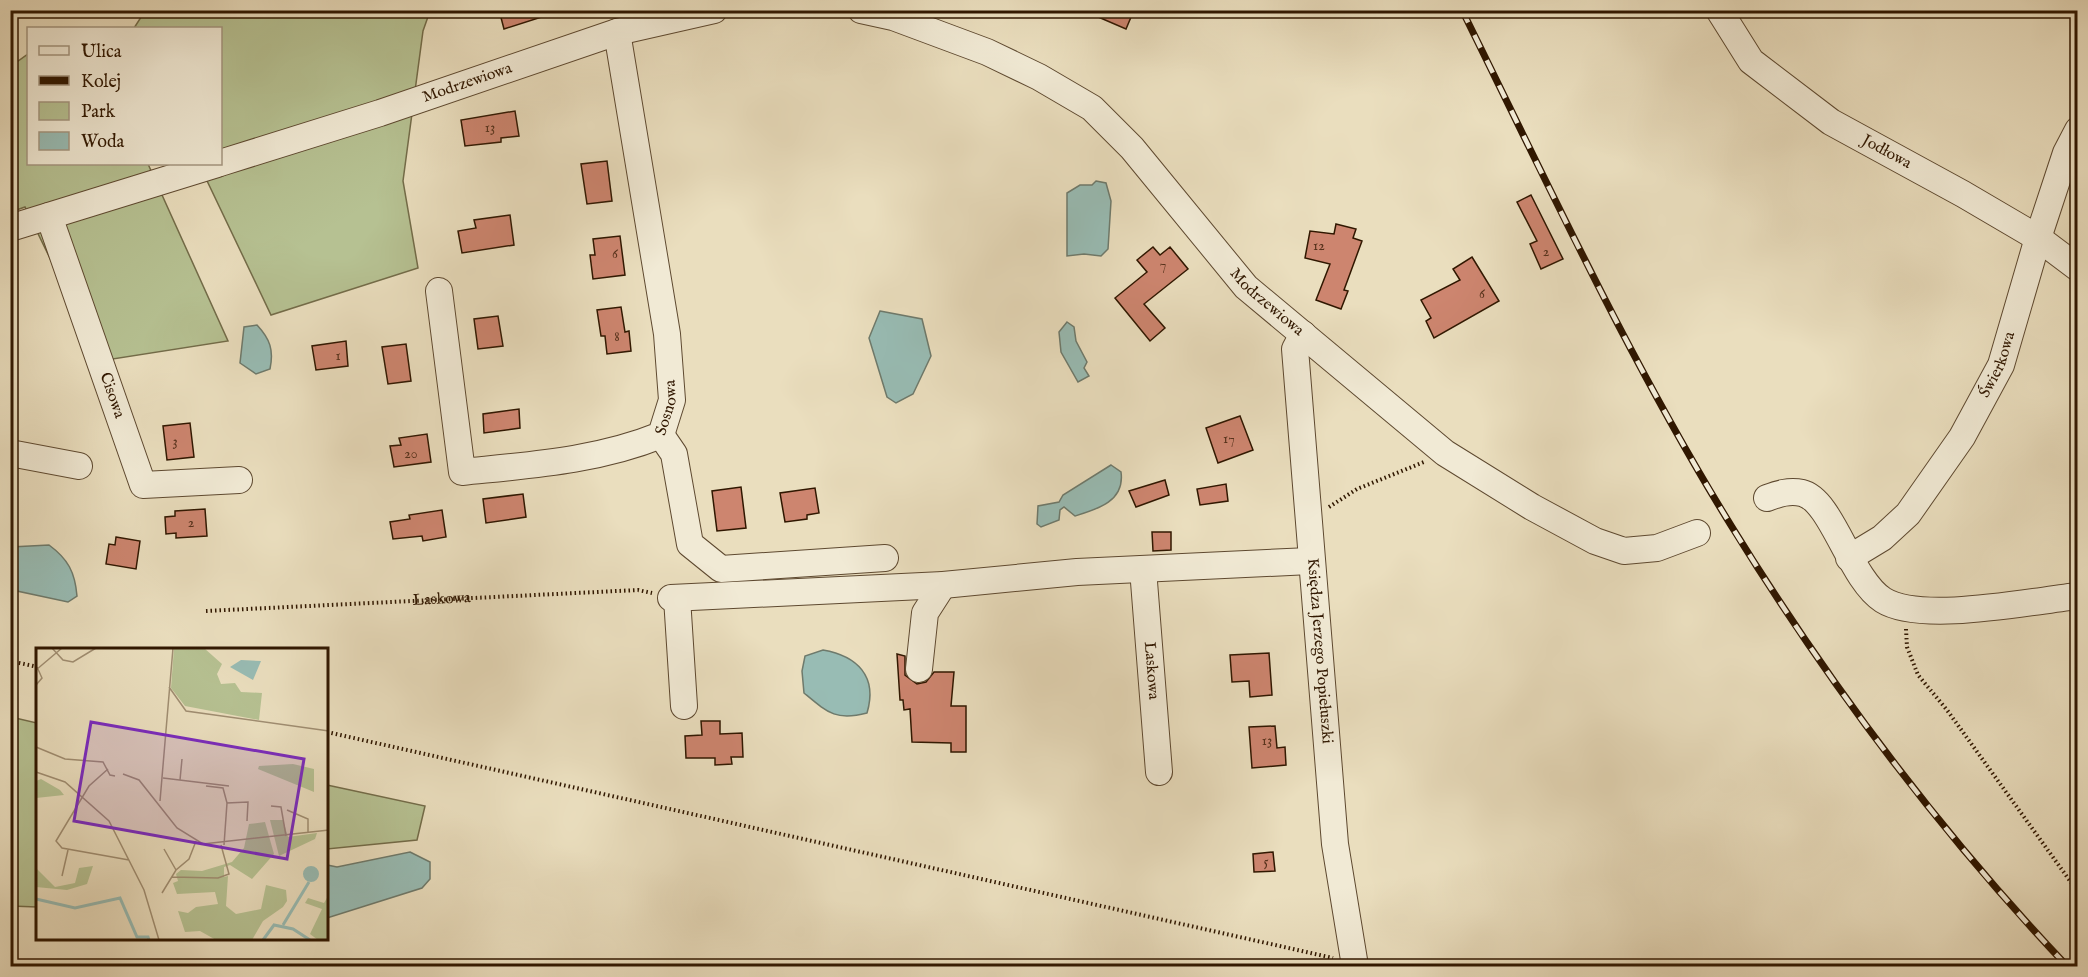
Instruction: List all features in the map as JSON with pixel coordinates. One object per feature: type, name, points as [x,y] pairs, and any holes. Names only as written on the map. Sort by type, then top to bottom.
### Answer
[{"type":"street","name":"Modrzewiowa","points":[[222,162],[380,113],[616,32],[645,18],[714,10]]},
{"type":"street","name":"Modrzewiowa","points":[[861,10],[893,14],[987,51],[1039,77],[1092,108],[1132,148],[1246,287],[1444,453],[1532,507],[1595,541],[1624,551],[1657,548],[1696,533]]},
{"type":"street","name":"Jodłowa","points":[[1719,10],[1751,61],[1831,122],[2038,238],[2078,268]]},
{"type":"street","name":"Sosnowa","points":[[439,291],[462,472],[577,460],[634,446],[661,435],[672,400],[667,334],[616,32]]},
{"type":"street","name":"Świerkowa","points":[[1849,558],[1882,538],[1908,514],[1962,437],[2001,365],[2038,238],[2066,153],[2078,130]]},
{"type":"street","name":"Modrzewiowa","points":[[10,228],[213,165]]},
{"type":"street","name":"Cisowa","points":[[49,216],[143,485],[239,480]]},
{"type":"street","name":"Księdza Jerzego Popiełuszki","points":[[1303,334],[1295,350],[1310,561],[1335,844],[1355,965]]},
{"type":"street","points":[[661,435],[674,453],[690,544],[721,569],[885,558]]},
{"type":"street","points":[[10,453],[79,466]]},
{"type":"street","points":[[1767,498],[1784,492],[1803,493],[1819,503],[1863,582],[1883,600],[1905,610],[1936,612],[2078,596]]},
{"type":"street","points":[[684,706],[674,598],[943,585],[1077,572],[1310,561]]},
{"type":"street","name":"Laskowa","points":[[1143,569],[1159,772]]},
{"type":"street","points":[[919,669],[925,613],[943,585]]},
{"type":"path","points":[[1308,521],[1357,489],[1444,453]]},
{"type":"path","name":"Laskowa","points":[[206,611],[638,590],[674,598]]},
{"type":"path","points":[[1905,610],[1908,647],[1918,675],[1947,710],[2078,892]]},
{"type":"path","points":[[10,661],[36,667]]},
{"type":"path","points":[[328,732],[1355,965]]},
{"type":"green space","points":[[145,11],[430,11],[423,31],[403,181],[418,268],[271,315],[199,165],[222,165],[222,27],[135,27]]},
{"type":"green space","points":[[27,55],[27,165],[148,165],[228,341],[100,361],[25,207],[11,212],[10,67]]},
{"type":"green space","points":[[11,717],[36,723],[36,907],[11,906]]},
{"type":"green space","points":[[328,785],[425,806],[417,840],[328,849]]},
{"type":"water","points":[[1096,181],[1106,183],[1111,201],[1108,249],[1101,256],[1084,254],[1067,256],[1067,193],[1080,185],[1092,185]]},
{"type":"water","points":[[880,311],[922,319],[931,356],[913,394],[896,403],[887,397],[869,338]]},
{"type":"water","points":[[1067,322],[1074,327],[1076,341],[1087,362],[1084,368],[1089,376],[1078,382],[1061,352],[1059,332]]},
{"type":"water","points":[[257,325],[268,340],[271,356],[270,369],[256,374],[240,363],[244,327]]},
{"type":"water","points":[[1111,465],[1121,472],[1121,482],[1119,490],[1108,502],[1101,507],[1075,516],[1064,507],[1060,510],[1059,520],[1041,527],[1037,524],[1038,506],[1059,502],[1063,495]]},
{"type":"water","points":[[49,545],[66,561],[72,573],[77,596],[68,602],[17,591],[11,575],[11,547]]},
{"type":"water","points":[[823,650],[846,657],[862,670],[870,688],[867,713],[847,716],[833,714],[804,693],[802,671],[805,656]]},
{"type":"water","points":[[410,852],[430,862],[430,879],[422,888],[328,918],[328,865],[337,867]]},
{"type":"building","points":[[499,10],[550,10],[551,14],[504,29]]},
{"type":"building","points":[[1082,10],[1134,10],[1126,29]]},
{"type":"building","points":[[515,111],[519,136],[501,138],[501,142],[465,146],[461,120]]},
{"type":"building","points":[[607,161],[612,201],[587,204],[581,164]]},
{"type":"building","points":[[1531,195],[1563,259],[1541,269],[1530,244],[1537,241],[1517,202]]},
{"type":"building","points":[[510,215],[514,245],[462,253],[458,231],[476,228],[474,220]]},
{"type":"building","points":[[1336,224],[1356,229],[1353,238],[1362,241],[1344,290],[1348,291],[1341,309],[1316,300],[1330,264],[1305,258],[1310,231],[1334,234]]},
{"type":"building","points":[[620,236],[625,275],[593,279],[590,255],[595,255],[593,239]]},
{"type":"building","points":[[1153,247],[1160,255],[1170,247],[1188,269],[1144,304],[1165,328],[1150,341],[1115,298],[1147,272],[1137,260]]},
{"type":"building","points":[[1472,257],[1499,301],[1434,338],[1426,321],[1431,318],[1421,300],[1460,280],[1453,269]]},
{"type":"building","points":[[621,307],[625,332],[629,331],[631,351],[607,354],[605,336],[601,336],[597,310]]},
{"type":"building","points":[[498,316],[503,346],[478,349],[474,319]]},
{"type":"building","points":[[346,341],[348,366],[316,370],[312,346]]},
{"type":"building","points":[[406,344],[411,381],[388,384],[382,347]]},
{"type":"building","points":[[519,409],[520,428],[484,433],[483,414]]},
{"type":"building","points":[[1240,416],[1253,450],[1218,463],[1206,428]]},
{"type":"building","points":[[190,423],[194,457],[167,460],[163,426]]},
{"type":"building","points":[[427,434],[431,462],[394,467],[390,446],[401,445],[399,438]]},
{"type":"building","points":[[1165,480],[1169,495],[1136,507],[1129,491]]},
{"type":"building","points":[[1226,484],[1228,501],[1200,505],[1197,489]]},
{"type":"building","points":[[741,487],[746,528],[717,531],[712,491]]},
{"type":"building","points":[[815,488],[819,513],[807,515],[807,519],[785,522],[780,493]]},
{"type":"building","points":[[523,494],[526,517],[486,523],[483,499]]},
{"type":"building","points":[[205,509],[207,536],[176,538],[176,533],[166,534],[165,517],[175,516],[175,511]]},
{"type":"building","points":[[442,510],[446,537],[423,541],[422,536],[393,539],[390,522],[410,519],[409,515]]},
{"type":"building","points":[[1152,532],[1171,532],[1171,550],[1153,551]]},
{"type":"building","points":[[116,537],[140,541],[136,569],[106,564],[109,544],[115,545]]},
{"type":"building","points":[[1269,653],[1272,695],[1250,697],[1249,681],[1232,682],[1230,655]]},
{"type":"building","points":[[897,654],[905,656],[905,675],[917,684],[926,682],[934,672],[954,672],[951,706],[966,706],[966,752],[951,752],[951,743],[912,742],[910,709],[904,710],[903,700],[900,700]]},
{"type":"building","points":[[701,721],[720,721],[720,734],[742,733],[743,757],[731,757],[732,764],[715,765],[715,758],[686,758],[685,736],[702,735]]},
{"type":"building","points":[[1275,726],[1277,748],[1285,747],[1286,765],[1252,768],[1249,727]]},
{"type":"building","points":[[1273,852],[1275,871],[1254,872],[1253,854]]},
{"type":"railway","points":[[1462,10],[1624,337],[1732,527],[1807,643],[1888,755],[1975,863],[2067,966]]}]
